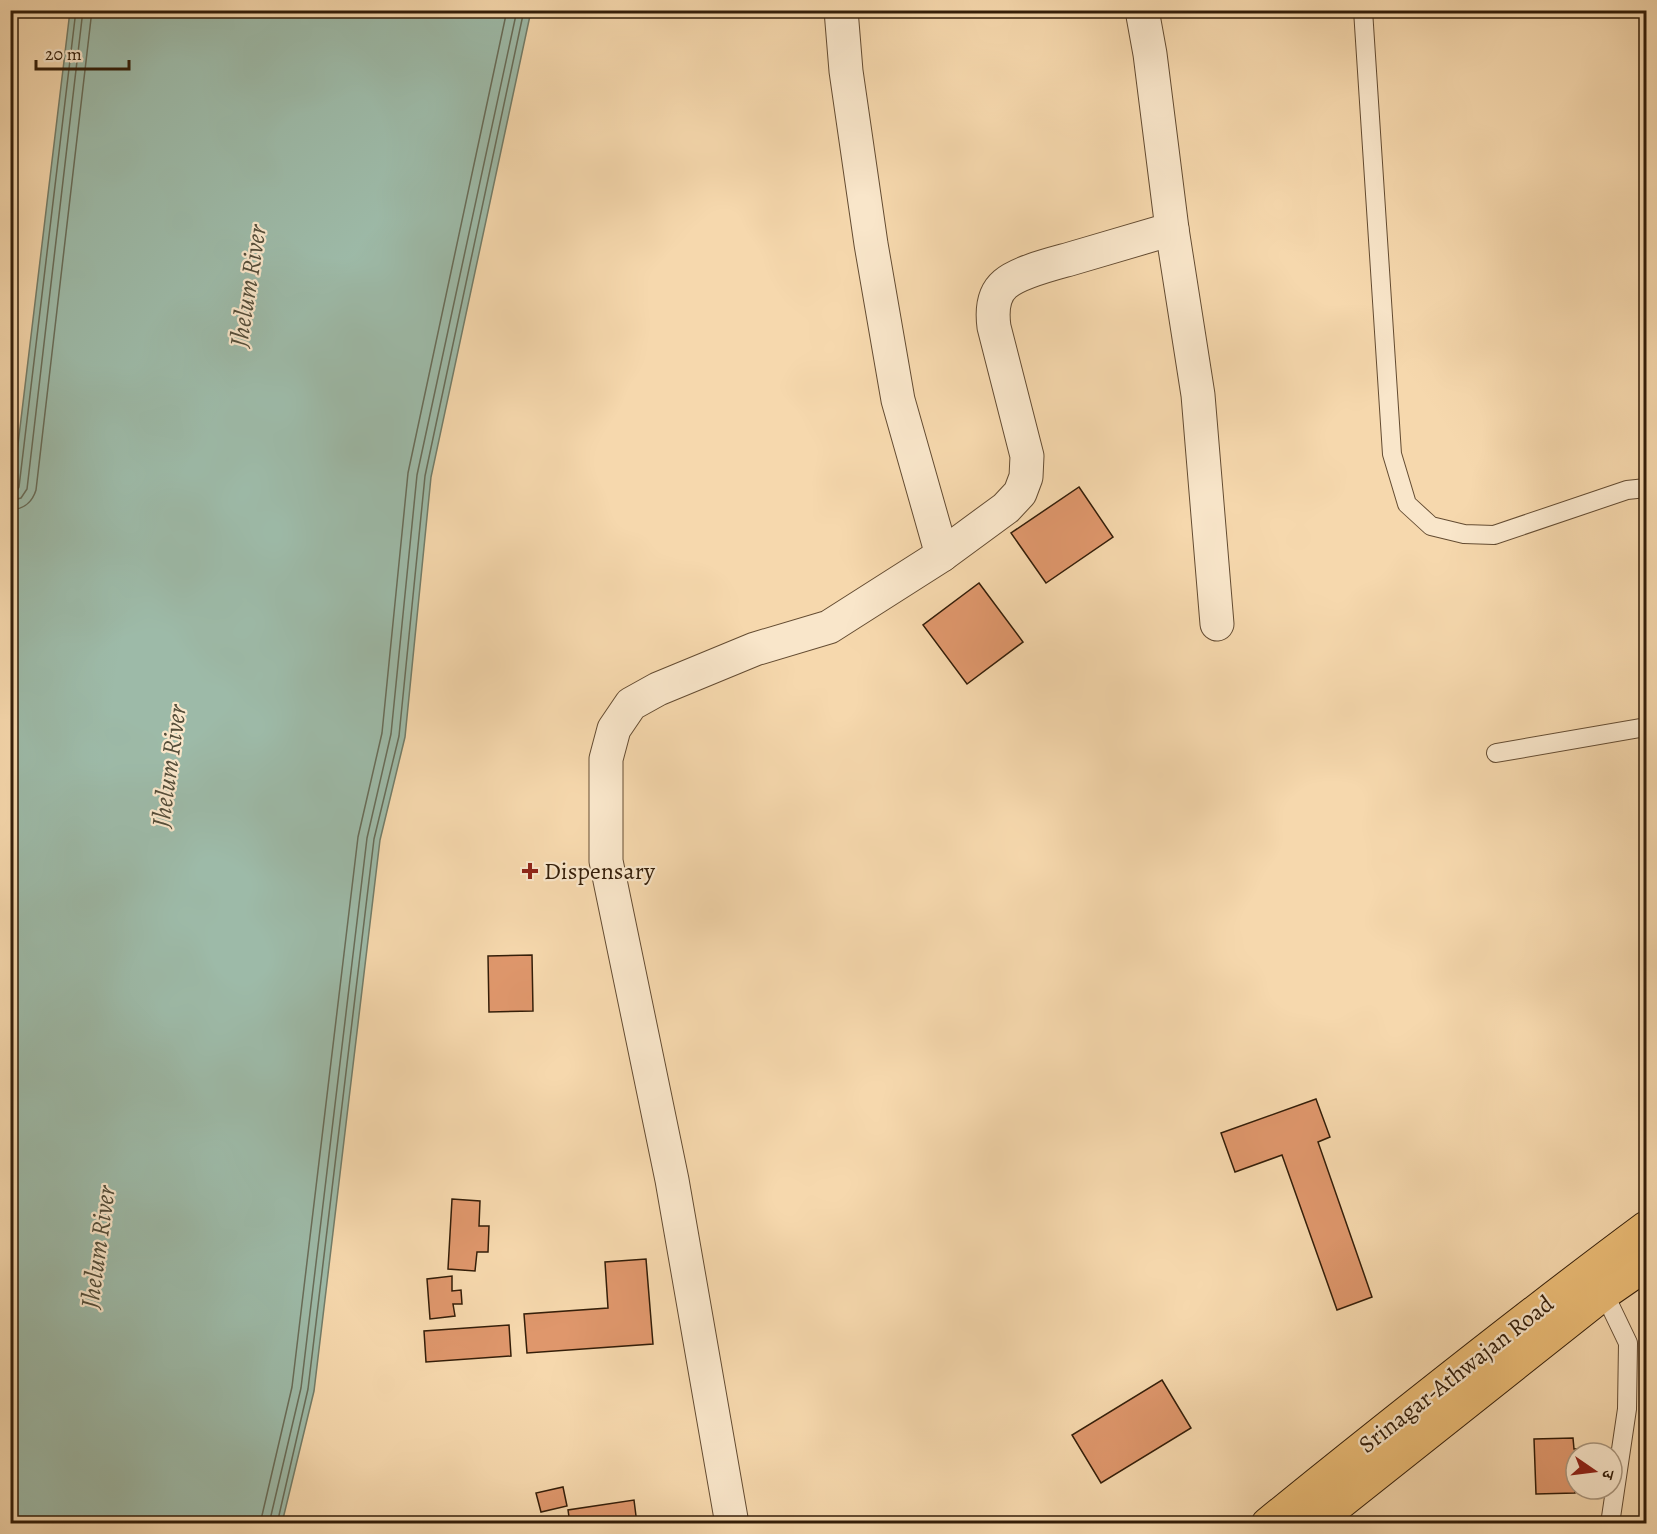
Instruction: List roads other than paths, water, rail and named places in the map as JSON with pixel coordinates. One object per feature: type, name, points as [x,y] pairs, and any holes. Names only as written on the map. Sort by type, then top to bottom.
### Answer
[{"type":"highway","name":"Srinagar-Athwajan Road","points":[[1268,1524],[1450,1378],[1590,1269],[1647,1228]]},
{"type":"highway","points":[[1312,1524],[1604,1293],[1647,1264]]},
{"type":"street","points":[[841,10],[846,71],[871,244],[898,400],[942,555]]},
{"type":"street","points":[[1142,10],[1198,396],[1217,624]]},
{"type":"street","points":[[732,1524],[672,1180],[606,861],[606,759],[614,729],[631,704],[658,688],[755,649],[830,627],[942,555],[1006,508],[1020,493],[1026,477],[1027,456],[994,327],[992,312],[996,297],[1004,285],[1015,278],[1048,265],[1172,229]]},
{"type":"lane","points":[[1363,10],[1392,454],[1407,504],[1431,526],[1464,534],[1494,535],[1627,490],[1647,488]]},
{"type":"lane","points":[[1496,753],[1647,726]]},
{"type":"lane","points":[[1604,1293],[1628,1343],[1627,1409],[1611,1524]]},
{"type":"water","name":"Jhelum River","points":[[70,11],[531,11],[431,477],[405,737],[380,840],[314,1391],[282,1523],[11,1523],[10,511]]},
{"type":"place","name":"Dispensary","points":[[530,871]]}]
